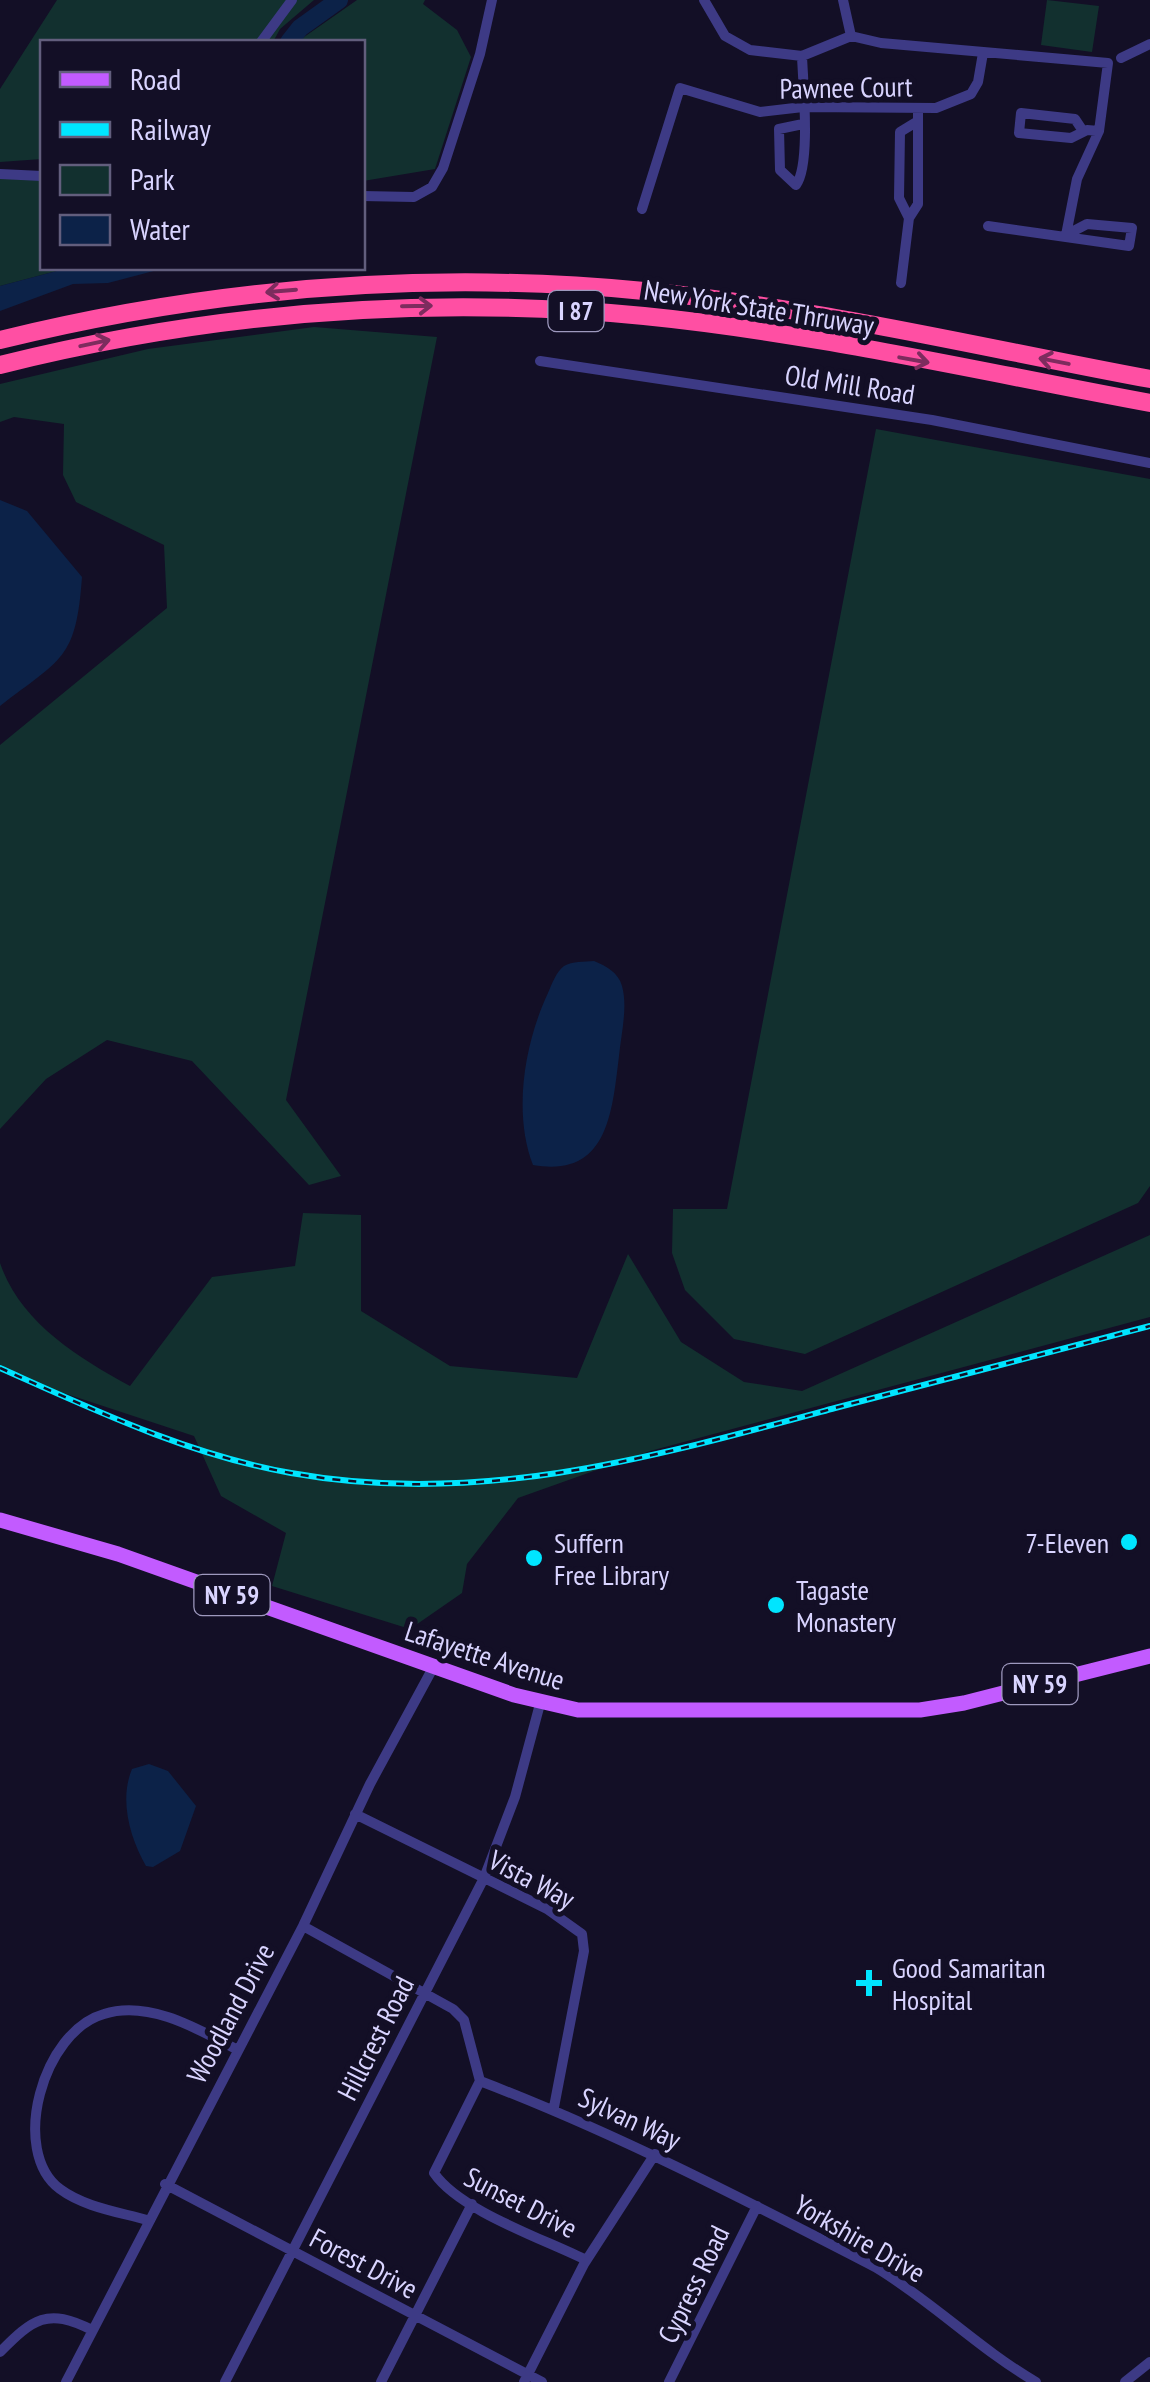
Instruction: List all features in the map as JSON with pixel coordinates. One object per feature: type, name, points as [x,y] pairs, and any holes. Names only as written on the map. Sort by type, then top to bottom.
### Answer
[{"type":"highway","name":"New York State Thruway","points":[[0,340],[121,314],[239,295],[393,282],[528,284],[646,291],[749,305],[1150,379]]},
{"type":"highway","name":"New York State Thruway","points":[[0,365],[125,337],[259,317],[394,306],[494,307],[595,312],[728,326],[1150,403]]},
{"type":"main road","name":"Lafayette Avenue","points":[[0,1520],[118,1554],[540,1704],[614,1711],[920,1710],[1150,1656]]},
{"type":"street","points":[[262,40],[292,0]]},
{"type":"street","points":[[365,196],[414,197],[432,187],[443,168],[480,54],[492,0]]},
{"type":"street","points":[[704,0],[712,20],[735,44],[750,50],[802,56],[851,36],[983,53],[1108,63],[1099,131],[1077,178],[1066,235]]},
{"type":"street","points":[[843,0],[851,36]]},
{"type":"street","points":[[1121,58],[1150,44]]},
{"type":"street","name":"Pawnee Court","points":[[642,209],[680,88],[760,112],[803,107],[918,114],[971,94],[978,82],[983,53]]},
{"type":"street","points":[[802,56],[803,107],[803,124],[802,171],[796,186],[780,170],[780,129],[803,124]]},
{"type":"street","points":[[1082,131],[1075,119],[1022,113],[1019,133],[1071,138],[1082,131],[1099,131]]},
{"type":"street","points":[[909,218],[899,198],[900,132],[918,114]]},
{"type":"street","points":[[901,283],[909,218],[918,204],[918,114]]},
{"type":"street","points":[[0,174],[40,176]]},
{"type":"street","points":[[988,226],[1130,246],[1132,228],[1088,224],[1066,235]]},
{"type":"street","name":"Old Mill Road","points":[[540,361],[932,420],[1150,462]]},
{"type":"street","name":"Woodland Drive","points":[[66,2382],[434,1666]]},
{"type":"street","name":"Hillcrest Road","points":[[225,2382],[484,1878],[515,1796],[540,1704]]},
{"type":"street","name":"Vista Way","points":[[356,1814],[572,1923],[582,1934],[584,1952],[554,2107]]},
{"type":"street","points":[[303,1926],[424,1993],[464,2020],[480,2081]]},
{"type":"street","points":[[147,2220],[78,2200],[57,2188],[46,2171],[37,2111],[50,2060],[85,2023],[104,2014],[128,2011],[181,2022],[236,2049]]},
{"type":"street","name":"Sylvan Way","points":[[480,2081],[554,2107],[757,2206]]},
{"type":"street","name":"Sunset Drive","points":[[480,2081],[434,2173],[444,2188],[586,2260]]},
{"type":"street","points":[[526,2378],[586,2260],[655,2154]]},
{"type":"street","name":"Forest Drive","points":[[165,2184],[526,2378],[542,2382]]},
{"type":"street","points":[[381,2382],[472,2204]]},
{"type":"street","name":"Cypress Road","points":[[669,2382],[757,2206]]},
{"type":"street","name":"Yorkshire Drive","points":[[757,2206],[908,2287],[1003,2363],[1036,2382]]},
{"type":"street","points":[[0,2352],[38,2319],[54,2316],[92,2330]]},
{"type":"street","points":[[1125,2382],[1150,2362]]},
{"type":"green space","points":[[57,0],[314,0],[280,29],[274,40],[40,40],[40,159],[0,162],[0,89]]},
{"type":"green space","points":[[357,0],[425,0],[423,4],[457,30],[471,57],[435,169],[365,181],[365,40],[300,40]]},
{"type":"green space","points":[[1047,0],[1099,6],[1092,52],[1041,45]]},
{"type":"green space","points":[[0,174],[40,176],[40,270],[60,270],[0,286]]},
{"type":"green space","points":[[314,327],[437,337],[286,1100],[341,1176],[309,1185],[192,1061],[107,1040],[46,1079],[0,1129],[0,745],[167,608],[164,545],[76,502],[63,475],[64,424],[14,417],[0,422],[0,384],[148,349]]},
{"type":"green space","points":[[876,429],[1150,479],[1150,1186],[1138,1203],[805,1354],[734,1339],[685,1290],[672,1253],[673,1209],[727,1209]]},
{"type":"green space","points":[[303,1213],[361,1215],[361,1311],[450,1366],[577,1378],[628,1254],[681,1342],[744,1382],[802,1391],[1150,1235],[1150,1317],[650,1451],[518,1498],[467,1564],[462,1593],[410,1629],[272,1586],[286,1533],[221,1496],[194,1436],[0,1372],[0,1263],[21,1303],[36,1320],[71,1350],[130,1386],[212,1277],[295,1266]]},
{"type":"water","points":[[60,270],[157,270],[108,283],[73,284],[0,311],[0,286]]},
{"type":"water","points":[[0,500],[27,511],[82,577],[75,625],[62,655],[0,706]]},
{"type":"water","points":[[594,961],[615,973],[624,994],[608,1119],[602,1137],[577,1161],[558,1166],[533,1165],[523,1102],[533,1034],[559,971],[571,963]]},
{"type":"water","points":[[149,1764],[168,1771],[196,1806],[180,1851],[153,1867],[146,1866],[140,1855],[126,1806],[132,1769]]},
{"type":"waterway","points":[[291,40],[300,28],[339,0]]},
{"type":"railway","points":[[0,1368],[142,1430],[253,1465],[361,1482],[430,1484],[566,1472],[634,1459],[1150,1326]]},
{"type":"place","name":"7-Eleven","points":[[1129,1542]]},
{"type":"place","name":"Suffern Free Library","points":[[534,1558]]},
{"type":"place","name":"Tagaste Monastery","points":[[776,1605]]},
{"type":"place","name":"Good Samaritan Hospital","points":[[869,1983]]}]
